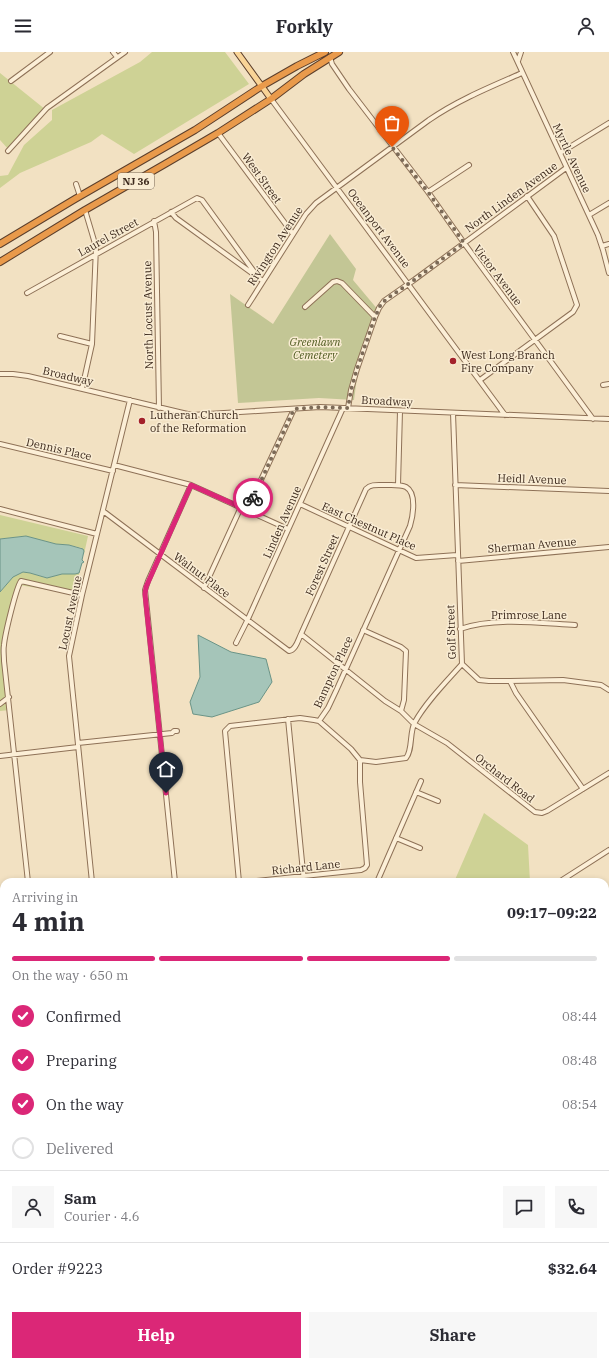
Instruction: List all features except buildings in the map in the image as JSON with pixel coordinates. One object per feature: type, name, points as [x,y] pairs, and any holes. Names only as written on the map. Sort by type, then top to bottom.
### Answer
[{"type":"highway","name":"NJ 36","points":[[0,244],[195,130],[262,86],[324,54],[339,52]]},
{"type":"highway","name":"NJ 36","points":[[0,262],[85,210],[218,133],[271,99],[324,54]]},
{"type":"main road","name":"Oceanport Avenue","points":[[238,52],[271,99]]},
{"type":"street","points":[[11,81],[50,52]]},
{"type":"street","points":[[113,52],[117,57]]},
{"type":"street","points":[[8,151],[47,108],[125,52]]},
{"type":"street","name":"Myrtle Avenue","points":[[513,52],[589,215],[602,246],[609,273]]},
{"type":"street","points":[[517,62],[521,52]]},
{"type":"street","name":"Victor Avenue","points":[[324,54],[392,147],[428,192],[593,419]]},
{"type":"street","name":"Rivington Avenue","points":[[248,305],[311,208],[392,147],[452,105],[522,73]]},
{"type":"street","name":"Oceanport Avenue","points":[[271,99],[505,415]]},
{"type":"street","points":[[560,153],[609,123]]},
{"type":"street","name":"West Street","points":[[218,133],[293,234]]},
{"type":"street","points":[[428,192],[469,165]]},
{"type":"street","name":"North Linden Avenue","points":[[348,408],[353,381],[375,317],[384,301],[566,168]]},
{"type":"street","points":[[76,184],[80,196]]},
{"type":"street","points":[[480,380],[573,312],[577,305],[554,236],[527,196]]},
{"type":"street","name":"Laurel Street","points":[[27,293],[154,221],[199,198],[255,273]]},
{"type":"street","points":[[589,215],[609,203]]},
{"type":"street","points":[[82,389],[92,344],[96,248],[85,210]]},
{"type":"street","points":[[171,212],[182,222],[263,280]]},
{"type":"street","name":"North Locust Avenue","points":[[154,221],[156,240],[159,408]]},
{"type":"street","points":[[602,246],[609,244]]},
{"type":"street","points":[[304,307],[333,282],[337,281],[342,283],[375,317]]},
{"type":"street","points":[[60,336],[92,344]]},
{"type":"street","name":"Broadway","points":[[0,374],[19,374],[159,408],[196,415],[320,407],[609,419]]},
{"type":"street","points":[[603,385],[609,384]]},
{"type":"street","name":"Locust Avenue","points":[[92,878],[69,656],[82,595],[130,400]]},
{"type":"street","name":"Linden Avenue","points":[[236,643],[343,408]]},
{"type":"street","points":[[247,510],[294,409]]},
{"type":"street","points":[[398,485],[400,411]]},
{"type":"street","name":"Golf Street","points":[[453,413],[462,664],[479,680],[489,682],[510,681]]},
{"type":"street","name":"Dennis Place","points":[[0,444],[113,471]]},
{"type":"street","points":[[114,465],[191,485],[288,529]]},
{"type":"street","points":[[175,878],[145,594],[148,581],[191,485]]},
{"type":"street","name":"Forest Street","points":[[290,651],[295,648],[366,489],[370,486],[398,485]]},
{"type":"street","name":"Bampton Place","points":[[360,760],[351,749],[319,722],[328,708],[410,526],[413,508],[411,492],[407,488],[398,485]]},
{"type":"street","name":"Heidl Avenue","points":[[455,485],[609,491]]},
{"type":"street","name":"East Chestnut Place","points":[[300,504],[416,558],[457,555]]},
{"type":"street","points":[[204,588],[241,507]]},
{"type":"street","points":[[0,509],[97,534]]},
{"type":"street","name":"Walnut Place","points":[[103,511],[284,649],[290,651]]},
{"type":"street","name":"Sherman Avenue","points":[[458,561],[609,547]]},
{"type":"street","points":[[28,878],[4,646],[20,582],[23,581],[82,595]]},
{"type":"street","name":"Primrose Lane","points":[[460,628],[505,622],[575,625]]},
{"type":"street","points":[[363,630],[401,646],[406,651],[402,711]]},
{"type":"street","name":"Orchard Road","points":[[301,634],[385,700],[402,711],[414,724],[447,743],[535,812],[547,812],[609,773]]},
{"type":"street","points":[[360,760],[376,762],[406,758],[409,752],[414,724],[422,711],[462,664]]},
{"type":"street","points":[[583,789],[516,693],[510,681],[563,680],[601,686],[609,690]]},
{"type":"street","points":[[0,704],[9,697]]},
{"type":"street","points":[[239,878],[224,734],[230,726],[288,719],[308,719],[319,722]]},
{"type":"street","points":[[288,719],[304,876]]},
{"type":"street","points":[[0,756],[172,733],[177,731]]},
{"type":"street","name":"Richard Lane","points":[[285,878],[360,870],[367,866],[368,862],[360,782],[360,760]]},
{"type":"street","points":[[379,878],[421,781]]},
{"type":"street","points":[[416,792],[438,801]]},
{"type":"street","points":[[396,838],[420,848]]},
{"type":"street","points":[[565,878],[609,850]]},
{"type":"green space","points":[[152,52],[225,52],[249,84],[134,154],[102,134],[91,142],[20,173],[0,188],[0,176],[8,175],[24,145],[52,120],[52,110],[140,62]]},
{"type":"green space","points":[[0,73],[46,110],[9,150],[0,140]]},
{"type":"green space","name":"Greenlawn Cemetery","points":[[330,234],[356,269],[353,280],[379,311],[358,370],[354,400],[319,398],[238,403],[230,294],[273,324]]},
{"type":"green space","points":[[0,515],[88,536],[84,554],[82,548],[56,544],[24,536],[0,539]]},
{"type":"green space","points":[[81,567],[74,594],[19,585],[5,642],[10,710],[0,711],[0,592],[13,577],[23,572],[46,578],[62,574],[78,574]]},
{"type":"green space","points":[[484,813],[528,845],[530,878],[456,878]]},
{"type":"shaded area","points":[[26,536],[83,549],[82,560],[84,562],[82,563],[79,573],[62,574],[47,578],[23,572],[13,577],[0,592],[0,539]]},
{"type":"shaded area","points":[[198,635],[231,652],[266,659],[272,682],[259,702],[212,717],[193,714],[190,702],[200,677]]},
{"type":"way so far","points":[[253,498],[294,409],[320,407],[348,408],[353,381],[381,304],[464,243],[428,192],[392,147]]},
{"type":"place","name":"West Long Branch Fire Company","points":[[453,361]]},
{"type":"place","name":"Lutheran Church of the Reformation","points":[[142,421]]},
{"type":"route","points":[[166,793],[145,594],[146,587],[191,485],[247,510],[253,498]]}]
